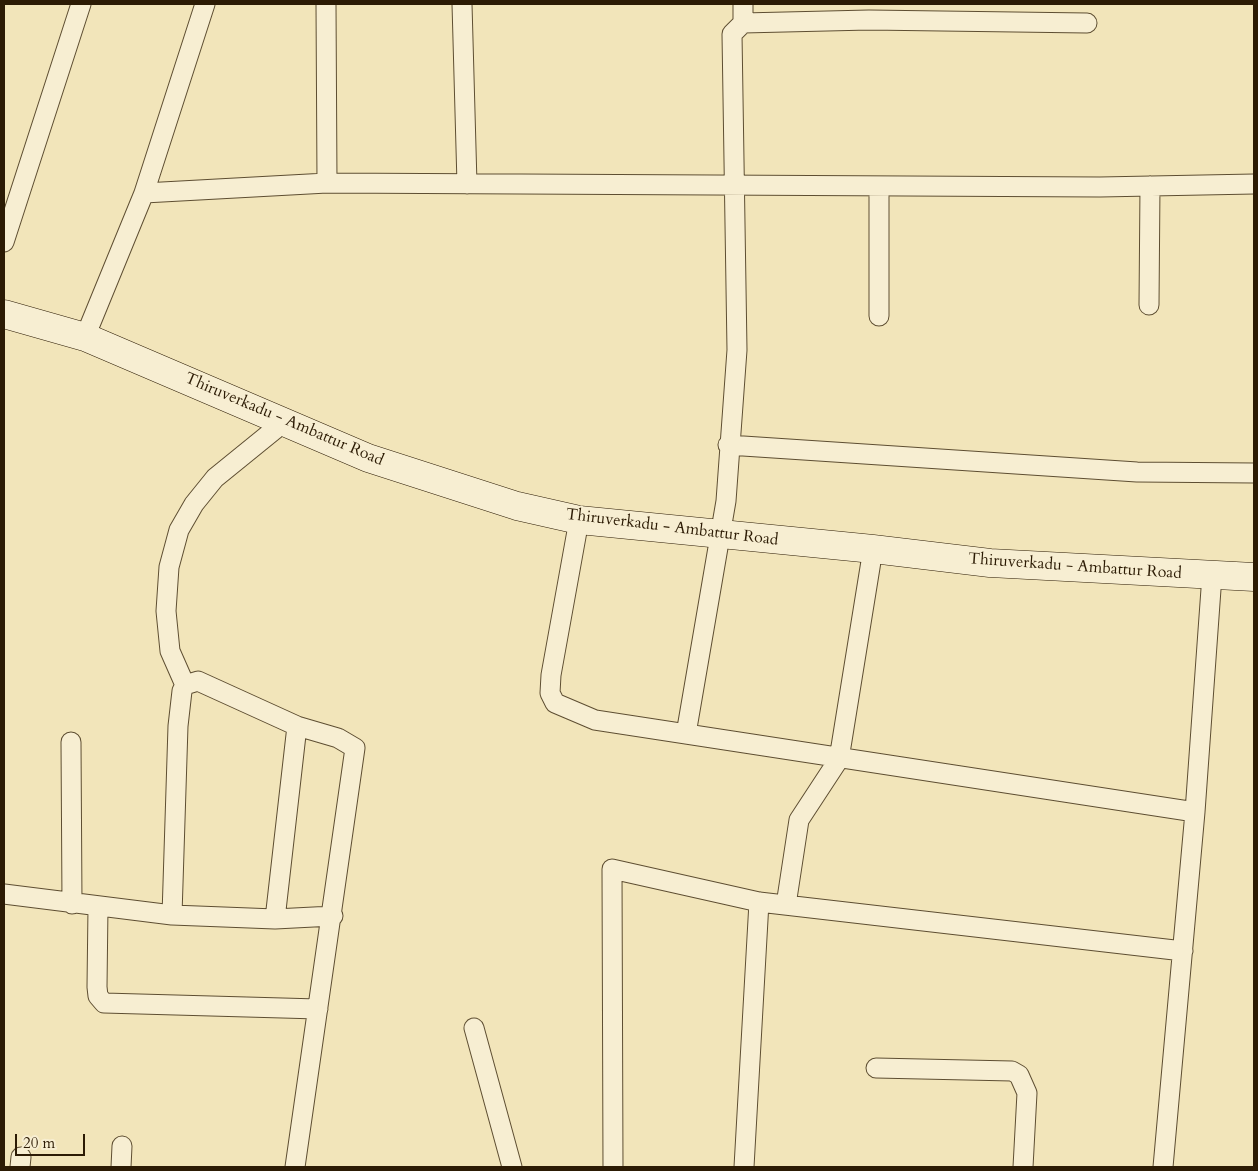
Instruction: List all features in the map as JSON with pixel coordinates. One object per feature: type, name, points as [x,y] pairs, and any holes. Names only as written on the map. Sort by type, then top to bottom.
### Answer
[{"type":"main road","name":"Thiruverkadu - Ambattur Road","points":[[4,314],[85,337],[368,458],[517,506],[578,520],[719,536],[873,549],[990,563],[1254,578]]},
{"type":"street","points":[[4,242],[81,4]]},
{"type":"street","points":[[85,337],[144,193],[205,4]]},
{"type":"street","points":[[326,4],[327,183]]},
{"type":"street","points":[[462,4],[467,184]]},
{"type":"street","points":[[743,4],[743,23]]},
{"type":"street","points":[[686,734],[726,502],[728,445],[737,350],[732,34],[743,23],[869,12],[971,12],[1087,23]]},
{"type":"street","points":[[144,193],[327,183],[879,186],[1254,184]]},
{"type":"street","points":[[879,186],[879,316]]},
{"type":"street","points":[[1149,305],[1150,186]]},
{"type":"street","points":[[185,685],[170,651],[166,611],[169,567],[179,530],[194,504],[215,478],[284,422]]},
{"type":"street","points":[[728,445],[1137,472],[1254,473]]},
{"type":"street","points":[[578,520],[550,692],[555,703],[595,720],[1195,812]]},
{"type":"street","points":[[786,905],[800,820],[839,758],[873,549]]},
{"type":"street","points":[[1163,1167],[1195,812],[1212,575]]},
{"type":"street","points":[[172,915],[178,726],[182,691],[185,685],[198,681],[296,726],[338,738],[356,748],[295,1167]]},
{"type":"street","points":[[275,919],[296,726]]},
{"type":"street","points":[[71,742],[72,904]]},
{"type":"street","points":[[613,1167],[612,869],[759,902],[1183,951]]},
{"type":"street","points":[[4,894],[172,915],[275,919],[333,916]]},
{"type":"street","points":[[744,1167],[759,902]]},
{"type":"street","points":[[98,907],[97,987],[98,996],[104,1003],[318,1010]]},
{"type":"street","points":[[474,1028],[512,1167]]},
{"type":"street","points":[[876,1068],[1012,1071],[1019,1075],[1027,1093],[1023,1167]]},
{"type":"street","points":[[121,1167],[122,1146]]}]
